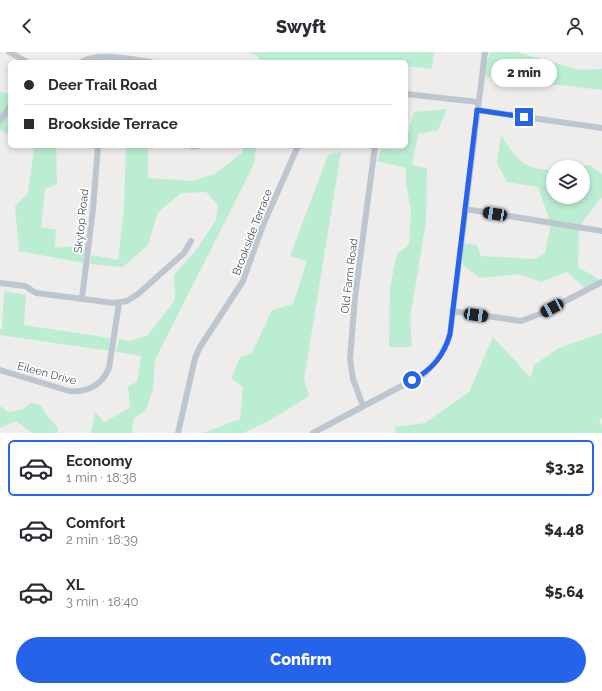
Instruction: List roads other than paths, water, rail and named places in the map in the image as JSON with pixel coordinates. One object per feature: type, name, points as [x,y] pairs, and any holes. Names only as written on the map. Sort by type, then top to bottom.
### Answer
[{"type":"street","points":[[9,52],[23,60]]},
{"type":"street","points":[[313,433],[424,374],[435,364],[443,353],[448,340],[485,52]]},
{"type":"street","points":[[83,60],[96,55],[136,60]]},
{"type":"street","points":[[408,94],[478,102]]},
{"type":"street","points":[[0,121],[8,109]]},
{"type":"street","points":[[477,110],[602,128]]},
{"type":"street","name":"Skytop Road","points":[[82,298],[93,209],[98,148]]},
{"type":"street","name":"Brookside Terrace","points":[[178,433],[195,358],[200,347],[243,281],[263,225],[297,148]]},
{"type":"street","name":"Old Farm Road","points":[[363,406],[353,379],[350,359],[355,297],[375,148]]},
{"type":"street","points":[[465,209],[602,231]]},
{"type":"street","points":[[0,283],[25,286],[36,293],[119,303],[131,299],[138,294],[184,253],[191,241]]},
{"type":"street","points":[[452,311],[521,321],[540,314],[602,282]]},
{"type":"street","name":"Eileen Drive","points":[[0,370],[69,391],[79,392],[93,387],[104,378],[109,368],[119,303]]}]
